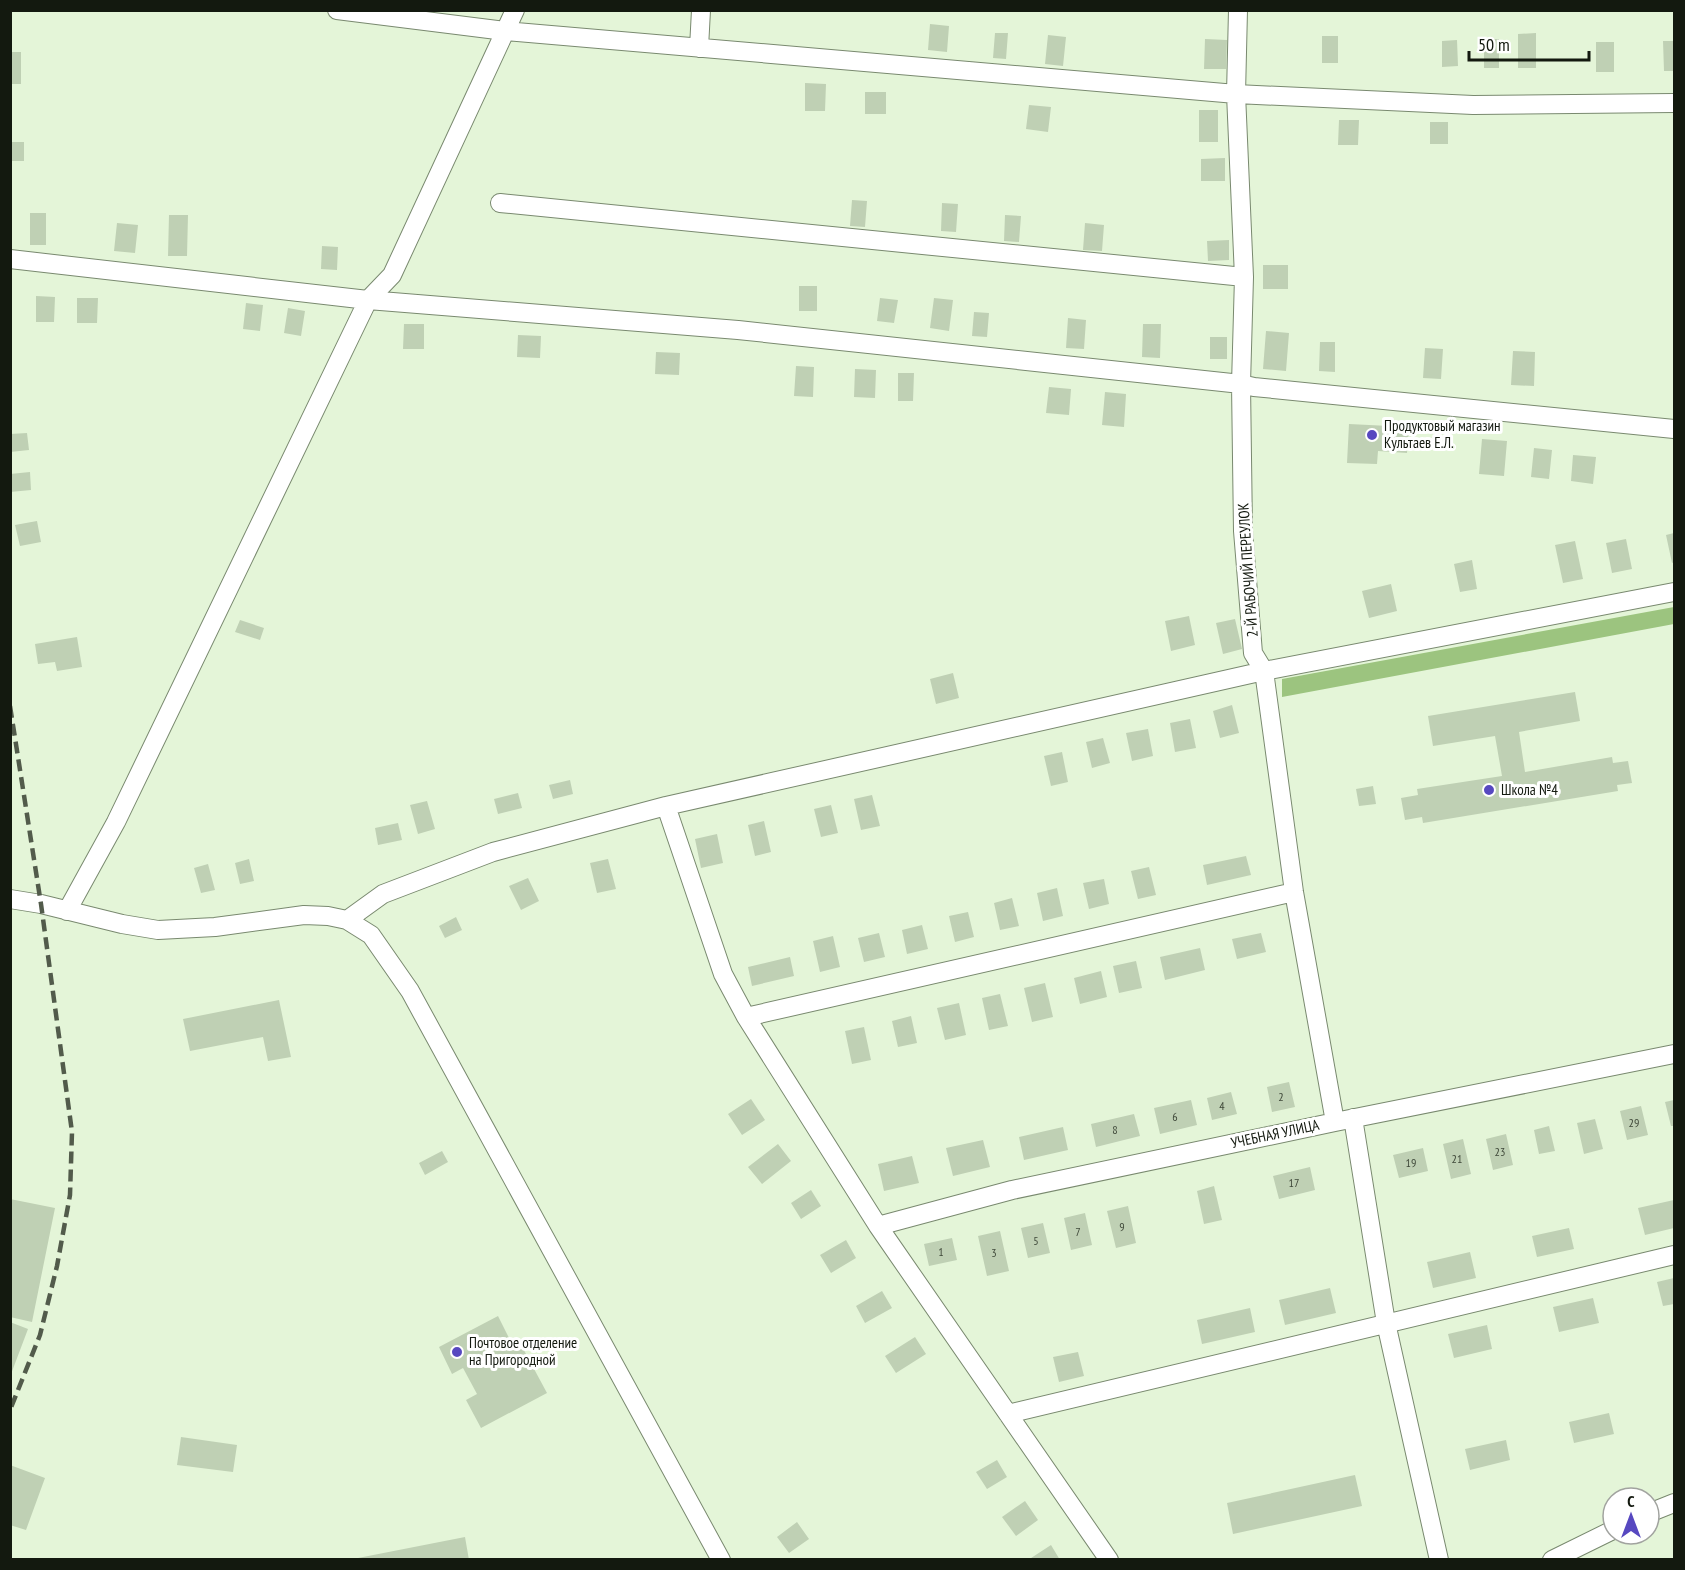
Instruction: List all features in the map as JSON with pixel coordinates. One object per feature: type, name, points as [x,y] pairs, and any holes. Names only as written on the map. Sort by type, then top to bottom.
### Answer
[{"type":"street","points":[[338,10],[505,31],[1236,94],[1473,105],[1674,103]]},
{"type":"street","points":[[68,911],[116,822],[368,300],[392,275],[516,10]]},
{"type":"street","points":[[699,48],[701,10]]},
{"type":"street","name":"2-Й РАБОЧИЙ ПЕРЕУЛОК","points":[[1238,10],[1236,94],[1244,278],[1241,384],[1244,531],[1253,653],[1264,671],[1294,892],[1439,1560]]},
{"type":"street","points":[[500,203],[1244,278]]},
{"type":"street","points":[[10,258],[368,300],[738,330],[1254,387],[1674,429]]},
{"type":"street","points":[[347,920],[383,894],[493,852],[666,806],[1264,671],[1674,592]]},
{"type":"street","points":[[666,806],[723,974],[746,1017],[878,1226],[1109,1560]]},
{"type":"street","points":[[746,1017],[1294,892]]},
{"type":"street","points":[[10,899],[159,930],[215,927],[304,915],[347,920],[371,935],[410,991],[722,1560]]},
{"type":"street","name":"УЧЕБНАЯ УЛИЦА","points":[[878,1226],[1012,1190],[1674,1054]]},
{"type":"street","points":[[1008,1414],[1674,1255]]},
{"type":"street","points":[[1552,1560],[1601,1536]]},
{"type":"green space","points":[[1674,607],[1674,624],[1282,697],[1282,679]]},
{"type":"building","points":[[930,24],[949,26],[947,52],[928,50]]},
{"type":"building","points":[[995,33],[1008,33],[1006,59],[993,58]]},
{"type":"building","points":[[1536,33],[1536,68],[1518,68],[1518,34]]},
{"type":"building","points":[[1048,35],[1066,37],[1063,66],[1045,64]]},
{"type":"building","points":[[1322,36],[1338,36],[1338,63],[1322,63]]},
{"type":"building","points":[[1205,39],[1227,40],[1226,69],[1204,69]]},
{"type":"building","points":[[1484,39],[1499,39],[1499,68],[1484,68]]},
{"type":"building","points":[[1457,40],[1458,66],[1442,67],[1442,41]]},
{"type":"building","points":[[1663,41],[1674,41],[1674,71],[1664,71]]},
{"type":"building","points":[[1596,42],[1614,42],[1614,72],[1596,72]]},
{"type":"building","points":[[10,52],[21,52],[21,84],[10,84]]},
{"type":"building","points":[[805,83],[826,84],[825,111],[805,111]]},
{"type":"building","points":[[865,92],[886,92],[886,114],[865,114]]},
{"type":"building","points":[[1029,105],[1051,107],[1048,132],[1026,129]]},
{"type":"building","points":[[1199,110],[1218,110],[1218,142],[1199,142]]},
{"type":"building","points":[[1339,120],[1359,120],[1358,145],[1338,145]]},
{"type":"building","points":[[1430,122],[1448,122],[1448,144],[1430,144]]},
{"type":"building","points":[[10,142],[24,142],[24,161],[10,161]]},
{"type":"building","points":[[1225,158],[1225,181],[1201,181],[1201,159]]},
{"type":"building","points":[[852,200],[867,201],[865,227],[850,226]]},
{"type":"building","points":[[942,203],[958,204],[956,232],[941,231]]},
{"type":"building","points":[[30,213],[46,213],[46,245],[30,245]]},
{"type":"building","points":[[169,215],[188,215],[187,256],[168,256]]},
{"type":"building","points":[[1005,215],[1021,216],[1019,242],[1004,241]]},
{"type":"building","points":[[117,223],[138,225],[135,253],[114,251]]},
{"type":"building","points":[[1085,223],[1104,225],[1102,251],[1083,250]]},
{"type":"building","points":[[1229,240],[1229,260],[1208,261],[1207,241]]},
{"type":"building","points":[[322,246],[338,247],[337,270],[321,269]]},
{"type":"building","points":[[1263,265],[1288,265],[1288,289],[1263,289]]},
{"type":"building","points":[[799,286],[817,286],[817,311],[799,311]]},
{"type":"building","points":[[36,296],[55,297],[54,322],[36,322]]},
{"type":"building","points":[[77,298],[98,298],[97,323],[77,323]]},
{"type":"building","points":[[880,298],[898,300],[894,323],[877,321]]},
{"type":"building","points":[[934,298],[953,300],[949,331],[930,328]]},
{"type":"building","points":[[246,303],[263,305],[260,331],[243,329]]},
{"type":"building","points":[[288,308],[305,311],[301,336],[284,333]]},
{"type":"building","points":[[974,312],[989,313],[987,337],[972,336]]},
{"type":"building","points":[[1068,318],[1086,320],[1084,349],[1066,348]]},
{"type":"building","points":[[404,324],[424,324],[424,349],[403,349]]},
{"type":"building","points":[[1143,324],[1161,324],[1160,358],[1142,357]]},
{"type":"building","points":[[1266,331],[1289,333],[1286,371],[1263,369]]},
{"type":"building","points":[[518,335],[541,336],[540,358],[517,357]]},
{"type":"building","points":[[1210,337],[1227,337],[1227,359],[1210,359]]},
{"type":"building","points":[[1320,342],[1335,342],[1335,372],[1319,371]]},
{"type":"building","points":[[1425,348],[1443,349],[1441,379],[1423,378]]},
{"type":"building","points":[[1513,351],[1535,352],[1534,386],[1511,385]]},
{"type":"building","points":[[656,352],[680,353],[679,375],[655,374]]},
{"type":"building","points":[[796,366],[814,367],[813,397],[794,396]]},
{"type":"building","points":[[855,369],[876,370],[875,398],[854,397]]},
{"type":"building","points":[[898,373],[914,373],[913,401],[898,401]]},
{"type":"building","points":[[1049,387],[1071,389],[1069,415],[1046,413]]},
{"type":"building","points":[[1105,392],[1126,394],[1124,427],[1102,425]]},
{"type":"building","points":[[1349,424],[1409,427],[1407,453],[1378,451],[1377,464],[1347,463]]},
{"type":"building","points":[[27,433],[29,450],[10,452],[10,434]]},
{"type":"building","points":[[1482,439],[1507,441],[1504,476],[1479,474]]},
{"type":"building","points":[[1534,448],[1552,450],[1549,479],[1531,477]]},
{"type":"building","points":[[1573,455],[1596,457],[1593,484],[1571,481]]},
{"type":"building","points":[[30,472],[31,490],[10,492],[10,474]]},
{"type":"building","points":[[37,521],[41,542],[20,546],[15,525]]},
{"type":"building","points":[[1674,533],[1674,562],[1672,563],[1666,535]]},
{"type":"building","points":[[1626,539],[1632,569],[1612,573],[1606,543]]},
{"type":"building","points":[[1575,541],[1583,579],[1563,583],[1555,545]]},
{"type":"building","points":[[1472,560],[1477,589],[1460,592],[1454,564]]},
{"type":"building","points":[[1391,584],[1397,611],[1369,618],[1362,591]]},
{"type":"building","points":[[1189,616],[1195,645],[1171,651],[1165,621]]},
{"type":"building","points":[[1235,619],[1242,649],[1223,654],[1216,623]]},
{"type":"building","points":[[240,620],[264,628],[260,640],[235,632]]},
{"type":"building","points":[[77,637],[82,667],[57,671],[55,662],[38,664],[35,644]]},
{"type":"building","points":[[953,673],[959,698],[936,704],[930,679]]},
{"type":"building","name":"Школа №4","points":[[1575,692],[1580,721],[1519,732],[1525,772],[1612,757],[1613,763],[1628,761],[1632,783],[1617,785],[1618,791],[1423,823],[1422,817],[1405,820],[1401,798],[1418,795],[1417,789],[1502,776],[1495,736],[1433,746],[1428,716]]},
{"type":"building","points":[[1232,705],[1239,733],[1220,738],[1213,711]]},
{"type":"building","points":[[1190,719],[1196,748],[1175,752],[1170,723]]},
{"type":"building","points":[[1148,729],[1153,756],[1132,761],[1126,733]]},
{"type":"building","points":[[1103,738],[1110,763],[1092,768],[1086,742]]},
{"type":"building","points":[[1062,752],[1068,782],[1051,786],[1044,756]]},
{"type":"building","points":[[570,780],[573,794],[553,799],[549,785]]},
{"type":"building","points":[[1373,786],[1376,804],[1359,806],[1356,789]]},
{"type":"building","points":[[518,793],[522,808],[498,814],[494,799]]},
{"type":"building","points":[[872,795],[880,826],[861,830],[854,799]]},
{"type":"building","points":[[427,801],[435,829],[418,834],[410,805]]},
{"type":"building","points":[[831,805],[838,833],[821,837],[814,809]]},
{"type":"building","points":[[764,821],[771,852],[755,856],[748,825]]},
{"type":"building","points":[[398,823],[402,840],[378,845],[375,828]]},
{"type":"building","points":[[717,834],[723,863],[701,868],[695,839]]},
{"type":"building","points":[[1246,856],[1251,875],[1207,885],[1203,865]]},
{"type":"building","points":[[249,859],[254,881],[240,884],[235,863]]},
{"type":"building","points":[[608,859],[616,889],[597,893],[590,863]]},
{"type":"building","points":[[208,864],[215,890],[201,893],[194,868]]},
{"type":"building","points":[[1149,867],[1156,895],[1138,899],[1131,871]]},
{"type":"building","points":[[528,878],[539,901],[521,910],[509,886]]},
{"type":"building","points":[[1104,879],[1109,904],[1089,909],[1083,883]]},
{"type":"building","points":[[1057,888],[1063,916],[1043,921],[1037,893]]},
{"type":"building","points":[[1012,898],[1019,926],[1000,930],[994,903]]},
{"type":"building","points":[[968,912],[974,937],[955,942],[949,916]]},
{"type":"building","points":[[456,917],[462,930],[445,938],[439,926]]},
{"type":"building","points":[[922,925],[928,949],[907,954],[902,930]]},
{"type":"building","points":[[879,933],[885,957],[864,962],[858,938]]},
{"type":"building","points":[[1261,933],[1266,952],[1237,959],[1232,939]]},
{"type":"building","points":[[833,936],[840,967],[820,972],[813,941]]},
{"type":"building","points":[[1200,948],[1205,970],[1165,980],[1160,957]]},
{"type":"building","points":[[790,957],[794,976],[752,986],[748,967]]},
{"type":"building","points":[[1136,961],[1142,988],[1119,993],[1113,966]]},
{"type":"building","points":[[1101,971],[1107,997],[1080,1004],[1074,978]]},
{"type":"building","points":[[1045,983],[1053,1017],[1032,1022],[1024,988]]},
{"type":"building","points":[[1000,994],[1008,1026],[989,1030],[982,998]]},
{"type":"building","points":[[279,1000],[291,1057],[268,1061],[263,1037],[190,1051],[183,1019]]},
{"type":"building","points":[[959,1003],[966,1035],[945,1040],[937,1008]]},
{"type":"building","points":[[911,1016],[917,1043],[898,1047],[892,1021]]},
{"type":"building","points":[[864,1027],[871,1060],[852,1064],[845,1031]]},
{"type":"building","points":[[1289,1082],[1295,1107],[1272,1112],[1267,1087]]},
{"type":"building","points":[[1231,1092],[1237,1114],[1212,1120],[1207,1098]]},
{"type":"building","points":[[751,1099],[765,1120],[742,1135],[728,1114]]},
{"type":"building","points":[[1191,1100],[1197,1125],[1160,1134],[1154,1108]]},
{"type":"building","points":[[1674,1100],[1674,1126],[1671,1126],[1665,1102]]},
{"type":"building","points":[[1641,1106],[1648,1135],[1627,1140],[1620,1111]]},
{"type":"building","points":[[1134,1114],[1140,1136],[1096,1147],[1091,1124]]},
{"type":"building","points":[[1595,1119],[1603,1149],[1584,1154],[1577,1123]]},
{"type":"building","points":[[1549,1126],[1555,1151],[1539,1154],[1534,1130]]},
{"type":"building","points":[[1063,1127],[1068,1150],[1024,1160],[1019,1137]]},
{"type":"building","points":[[1506,1134],[1513,1165],[1493,1170],[1486,1139]]},
{"type":"building","points":[[1463,1139],[1471,1174],[1451,1179],[1443,1144]]},
{"type":"building","points":[[983,1140],[990,1167],[953,1176],[946,1148]]},
{"type":"building","points":[[778,1144],[791,1161],[762,1184],[748,1167]]},
{"type":"building","points":[[1423,1148],[1428,1171],[1399,1178],[1393,1155]]},
{"type":"building","points":[[442,1151],[448,1162],[425,1175],[419,1163]]},
{"type":"building","points":[[912,1156],[919,1183],[884,1191],[878,1164]]},
{"type":"building","points":[[1310,1167],[1315,1190],[1279,1199],[1273,1176]]},
{"type":"building","points":[[1214,1186],[1222,1220],[1204,1224],[1197,1191]]},
{"type":"building","points":[[811,1190],[821,1206],[801,1219],[791,1203]]},
{"type":"building","points":[[10,1199],[55,1208],[32,1322],[10,1317]]},
{"type":"building","points":[[1674,1200],[1674,1228],[1645,1235],[1638,1208]]},
{"type":"building","points":[[1128,1206],[1136,1243],[1116,1248],[1107,1211]]},
{"type":"building","points":[[1085,1213],[1092,1245],[1071,1250],[1064,1218]]},
{"type":"building","points":[[1043,1223],[1050,1253],[1028,1258],[1021,1228]]},
{"type":"building","points":[[1569,1228],[1574,1249],[1537,1257],[1532,1236]]},
{"type":"building","points":[[1000,1231],[1009,1271],[987,1276],[978,1236]]},
{"type":"building","points":[[952,1238],[957,1260],[929,1266],[924,1244]]},
{"type":"building","points":[[846,1240],[856,1258],[831,1273],[820,1255]]},
{"type":"building","points":[[1470,1252],[1476,1278],[1433,1288],[1427,1262]]},
{"type":"building","points":[[1674,1278],[1674,1304],[1663,1306],[1657,1282]]},
{"type":"building","points":[[1330,1288],[1336,1313],[1285,1325],[1279,1300]]},
{"type":"building","points":[[882,1291],[892,1308],[865,1323],[856,1306]]},
{"type":"building","points":[[1593,1298],[1599,1323],[1559,1332],[1553,1307]]},
{"type":"building","points":[[1250,1308],[1255,1332],[1202,1344],[1197,1320]]},
{"type":"building","points":[[498,1316],[512,1344],[519,1341],[547,1393],[481,1428],[466,1400],[477,1394],[463,1368],[452,1374],[439,1347]]},
{"type":"building","points":[[10,1322],[28,1329],[11,1374],[10,1374]]},
{"type":"building","points":[[1487,1325],[1492,1349],[1454,1358],[1448,1334]]},
{"type":"building","points":[[915,1337],[926,1354],[896,1373],[885,1356]]},
{"type":"building","points":[[1078,1352],[1084,1376],[1059,1382],[1053,1357]]},
{"type":"building","points":[[1609,1413],[1614,1434],[1574,1443],[1569,1422]]},
{"type":"building","points":[[181,1437],[237,1445],[233,1472],[177,1465]]},
{"type":"building","points":[[1506,1440],[1510,1460],[1470,1470],[1465,1449]]},
{"type":"building","points":[[997,1460],[1007,1477],[987,1489],[976,1472]]},
{"type":"building","points":[[10,1465],[45,1478],[26,1530],[10,1525]]},
{"type":"building","points":[[1355,1475],[1362,1506],[1233,1534],[1227,1503]]},
{"type":"building","points":[[1025,1501],[1038,1520],[1016,1536],[1002,1517]]},
{"type":"building","points":[[797,1522],[809,1539],[789,1553],[777,1537]]},
{"type":"building","points":[[465,1537],[469,1560],[358,1560],[358,1558]]},
{"type":"building","points":[[1051,1545],[1060,1560],[1028,1560]]},
{"type":"railway","points":[[10,706],[41,904],[72,1132],[70,1195],[57,1266],[40,1335],[10,1410]]},
{"type":"place","name":"Продуктовый магазин Культаев Е.Л.","points":[[1372,435]]},
{"type":"place","name":"Школа №4","points":[[1489,790]]},
{"type":"place","name":"Почтовое отделение на Пригородной","points":[[457,1352]]}]
